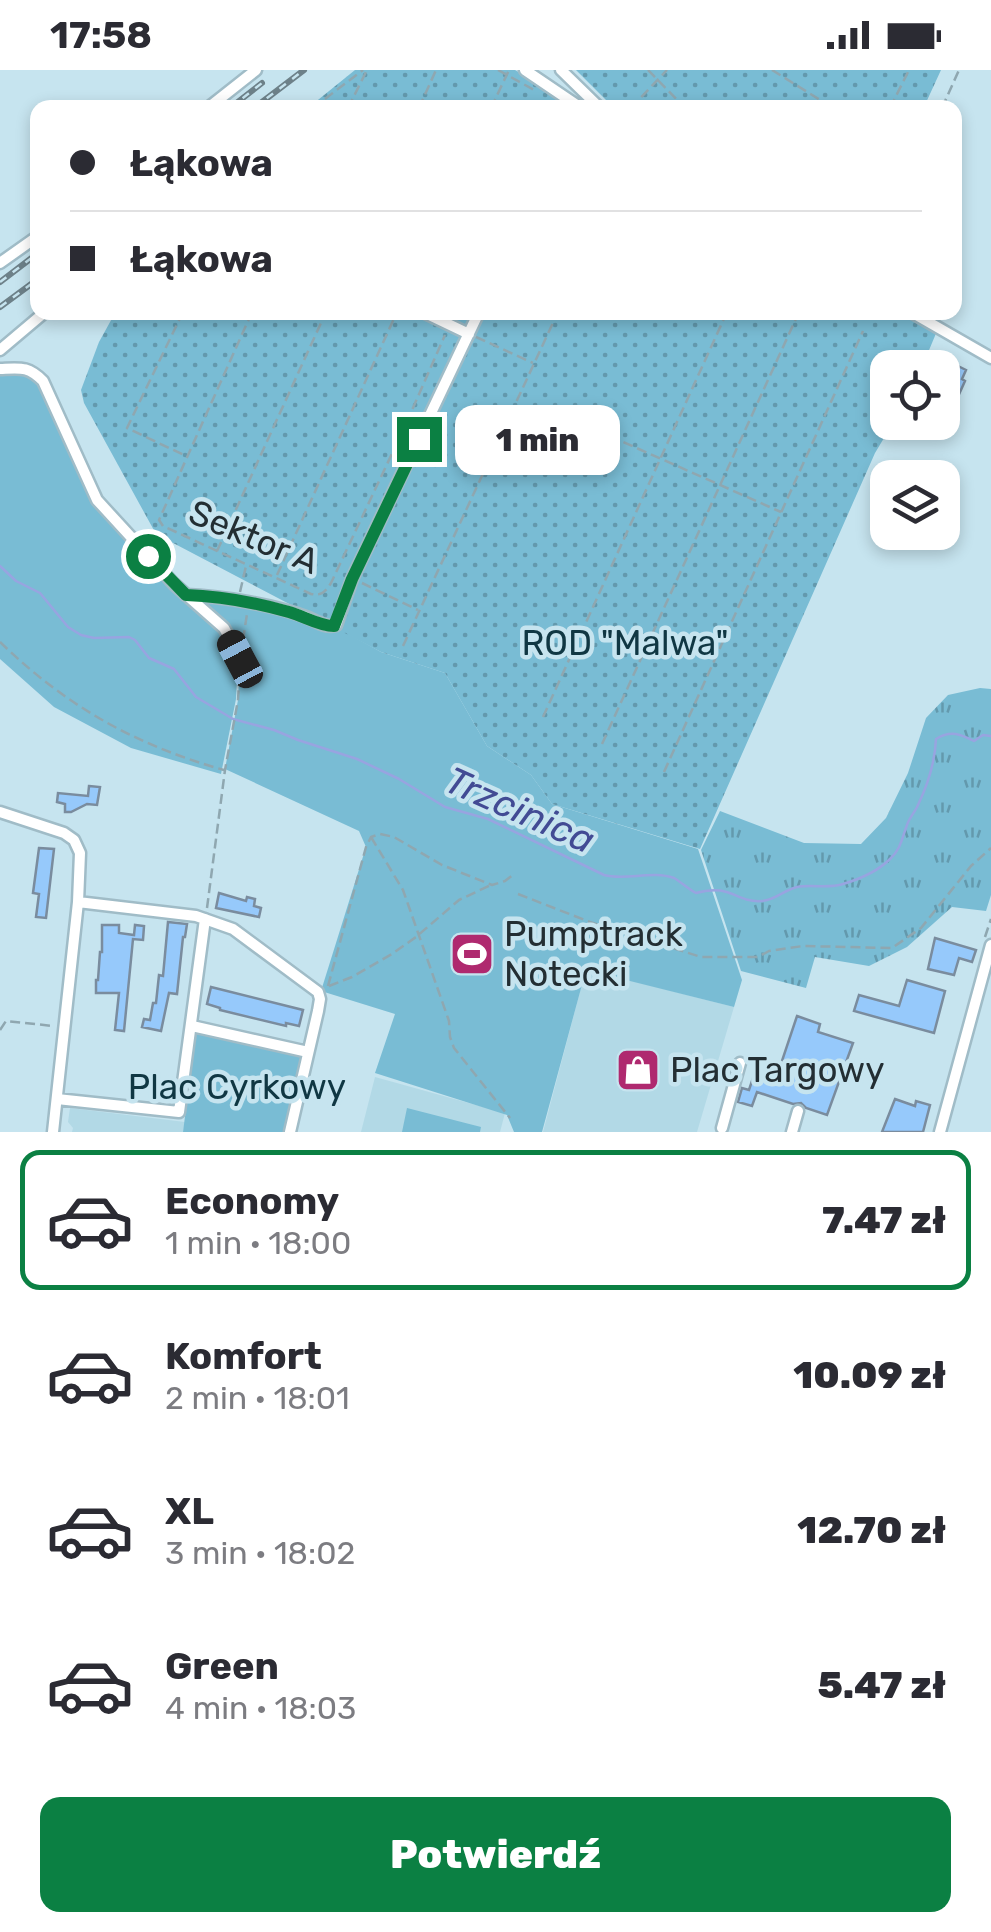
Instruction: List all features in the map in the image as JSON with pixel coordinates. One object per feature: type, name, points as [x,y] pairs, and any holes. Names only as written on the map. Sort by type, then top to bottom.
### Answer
[{"type":"street","points":[[218,100],[256,70]]},
{"type":"street","points":[[525,70],[567,100]]},
{"type":"street","points":[[561,70],[592,100]]},
{"type":"street","points":[[580,100],[584,92]]},
{"type":"street","points":[[0,263],[30,242]]},
{"type":"street","points":[[0,350],[36,320]]},
{"type":"street","points":[[440,320],[469,334]]},
{"type":"street","points":[[186,595],[214,596],[288,612],[328,627],[336,624],[352,579],[475,320]]},
{"type":"street","points":[[925,320],[991,358]]},
{"type":"street","points":[[0,369],[26,369],[44,382],[97,500],[186,595],[224,628],[240,659]]},
{"type":"street","points":[[0,812],[64,832],[74,840],[80,853],[53,1132]]},
{"type":"street","points":[[78,902],[196,916],[233,929],[318,992],[320,998],[290,1132]]},
{"type":"street","points":[[57,1099],[179,1112],[205,919]]},
{"type":"street","points":[[940,1132],[991,945]]},
{"type":"street","points":[[192,1026],[308,1052]]},
{"type":"street","points":[[738,1132],[721,1130],[740,1063]]},
{"type":"street","points":[[792,1132],[798,1111]]},
{"type":"path","points":[[323,100],[365,70]]},
{"type":"path","points":[[352,100],[365,70]]},
{"type":"path","points":[[423,100],[436,70]]},
{"type":"path","points":[[498,70],[547,97]]},
{"type":"path","points":[[648,70],[677,100]]},
{"type":"path","points":[[638,100],[667,70]]},
{"type":"path","points":[[772,70],[820,100]]},
{"type":"path","points":[[894,100],[909,70]]},
{"type":"path","points":[[946,100],[960,70]]},
{"type":"path","points":[[495,100],[507,72]]},
{"type":"path","points":[[179,320],[127,428],[188,457]]},
{"type":"path","name":"Sektor A","points":[[248,320],[158,520],[163,526],[320,595],[405,426],[449,324]]},
{"type":"path","points":[[217,551],[322,320]]},
{"type":"path","points":[[276,577],[393,320]]},
{"type":"path","points":[[402,646],[554,320]]},
{"type":"path","points":[[543,717],[723,320]]},
{"type":"path","points":[[602,744],[795,320]]},
{"type":"path","points":[[664,772],[862,332]]},
{"type":"path","points":[[469,334],[534,363]]},
{"type":"path","points":[[596,430],[781,512]]},
{"type":"path","points":[[205,919],[236,714],[247,564]]},
{"type":"path","points":[[372,588],[420,610]]},
{"type":"path","points":[[0,642],[65,698],[116,729],[187,760],[225,770]]},
{"type":"path","points":[[371,837],[402,890],[449,1021],[454,1048],[510,1118]]},
{"type":"path","points":[[492,884],[442,864],[394,837],[371,837],[328,986],[369,968],[419,935],[459,900],[505,882],[514,874]]},
{"type":"path","points":[[518,894],[590,922],[701,957],[758,958],[768,951],[802,946],[892,948],[921,928],[971,866],[991,848]]},
{"type":"path","points":[[0,1030],[6,1021],[55,1026]]},
{"type":"shaded area","name":"Plac Targowy","points":[[586,969],[734,1007],[697,1132],[543,1132]]},
{"type":"shaded area","points":[[375,1077],[505,1113],[500,1132],[361,1132]]},
{"type":"shaded area","points":[[70,1108],[185,1122],[183,1132],[72,1132],[68,1122]]},
{"type":"green space","points":[[355,70],[515,70],[565,100],[318,100]]},
{"type":"green space","points":[[576,70],[941,70],[927,100],[606,100]]},
{"type":"green space","name":"ROD \"Malwa\"","points":[[111,320],[920,320],[937,331],[929,350],[870,350],[870,440],[883,440],[870,460],[700,849],[552,804],[531,775],[487,746],[445,673],[381,652],[156,534],[84,403],[81,390]]},
{"type":"green space","points":[[0,375],[30,376],[44,387],[98,506],[222,632],[238,660],[236,699],[221,774],[131,748],[54,707],[0,659]]},
{"type":"green space","points":[[186,595],[214,596],[334,626],[381,652],[445,673],[487,746],[531,775],[552,804],[698,849],[742,980],[734,1007],[586,970],[542,1132],[514,1132],[507,1115],[375,1073],[395,1014],[321,991],[366,847],[359,831],[225,769],[238,700],[240,659],[224,628]]},
{"type":"green space","points":[[991,689],[991,895],[986,911],[952,907],[907,947],[869,966],[815,957],[806,988],[741,971],[701,850],[720,811],[804,843],[861,844],[886,818],[908,773],[926,718],[948,695]]},
{"type":"green space","name":"Plac Cyrkowy","points":[[196,1031],[302,1056],[285,1132],[183,1132]]},
{"type":"green space","points":[[407,1108],[481,1127],[480,1132],[402,1132]]},
{"type":"building","points":[[960,367],[966,370],[962,379],[965,381],[960,392]]},
{"type":"building","points":[[89,786],[100,787],[97,805],[87,804],[65,812],[65,804],[57,802],[58,793],[88,796]]},
{"type":"building","points":[[39,848],[54,849],[46,918],[36,917],[39,894],[33,893]]},
{"type":"building","points":[[219,893],[246,901],[247,897],[255,899],[254,906],[261,908],[259,917],[216,908]]},
{"type":"building","points":[[168,922],[187,924],[177,994],[169,993],[161,1031],[142,1027],[144,1019],[150,1020],[159,975],[163,976]]},
{"type":"building","points":[[102,925],[119,925],[119,933],[134,935],[135,925],[144,926],[143,940],[133,939],[124,1031],[115,1030],[119,993],[96,993]]},
{"type":"building","points":[[935,938],[976,950],[972,962],[959,958],[954,975],[928,969]]},
{"type":"building","points":[[907,980],[945,991],[934,1033],[854,1011],[859,995],[899,1006]]},
{"type":"building","points":[[211,987],[303,1010],[299,1026],[220,1010],[207,1004]]},
{"type":"building","points":[[797,1016],[820,1024],[818,1032],[853,1043],[827,1115],[801,1103],[757,1092],[752,1106],[738,1102],[742,1088],[749,1090],[759,1060],[780,1067]]},
{"type":"building","points":[[895,1099],[915,1106],[916,1101],[930,1105],[923,1132],[882,1132]]},
{"type":"waterway","name":"Trzcinica","points":[[0,566],[16,581],[40,593],[68,627],[94,638],[135,640],[149,658],[174,669],[196,697],[233,719],[357,759],[445,807],[488,819],[604,875],[666,876],[696,893],[718,890],[762,901],[797,887],[837,885],[868,874],[899,847],[928,781],[936,739],[951,734],[974,741],[983,735],[991,736]]},
{"type":"railway","points":[[265,100],[304,70]]},
{"type":"railway","points":[[240,100],[262,83]]},
{"type":"railway","points":[[0,282],[30,259]]},
{"type":"railway","points":[[0,307],[30,285]]},
{"type":"place","name":"Pumptrack Notecki","points":[[472,954]]},
{"type":"place","name":"Plac Targowy","points":[[638,1070]]},
{"type":"route","points":[[148,556],[186,595],[214,596],[272,608],[334,626],[352,579],[419,439]]}]
